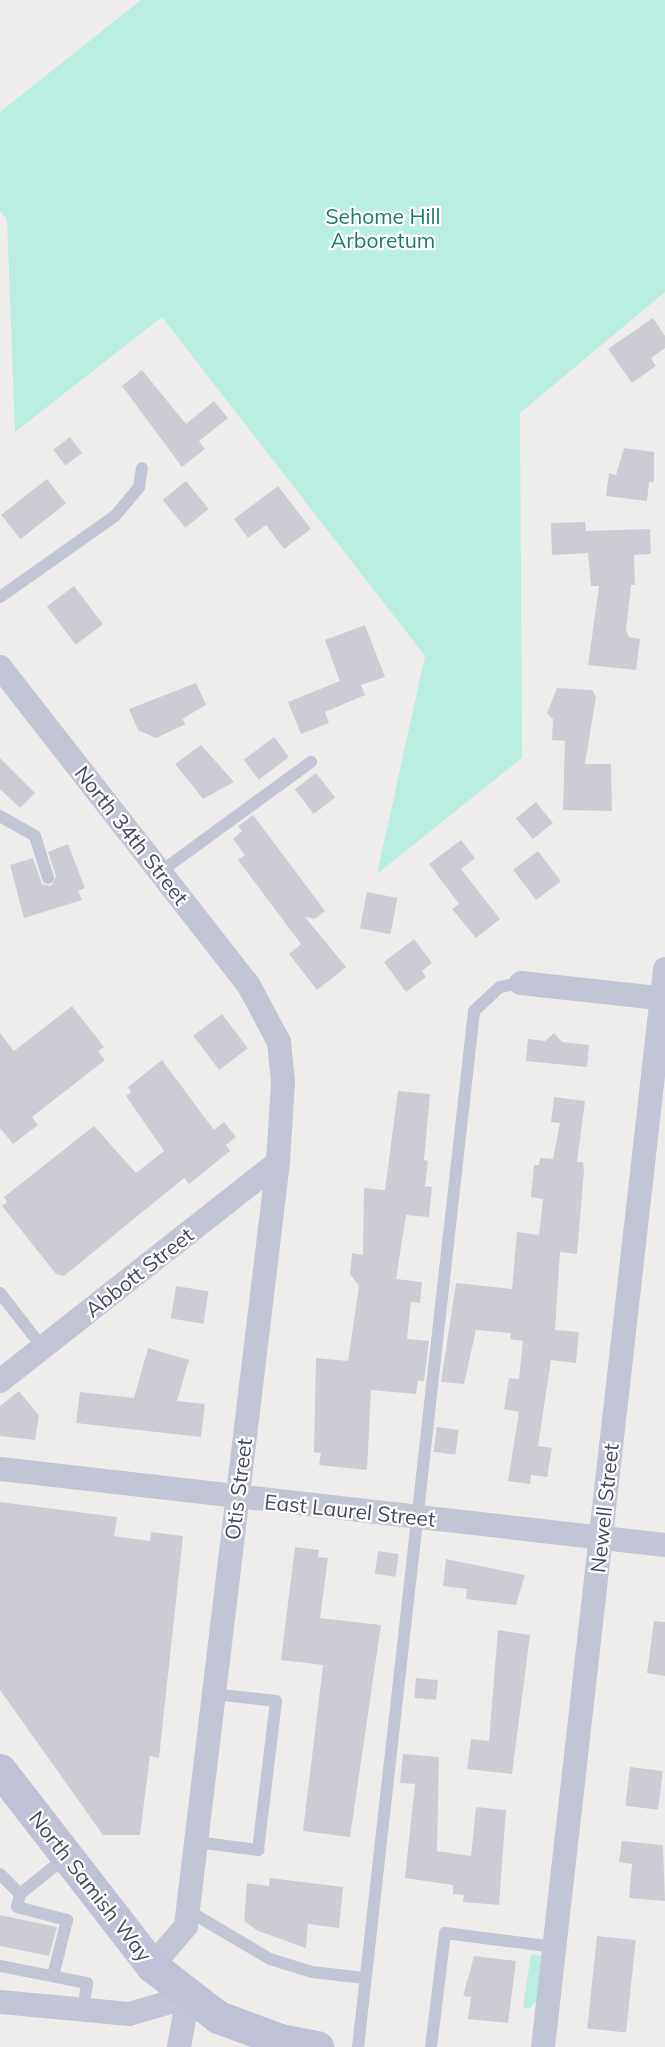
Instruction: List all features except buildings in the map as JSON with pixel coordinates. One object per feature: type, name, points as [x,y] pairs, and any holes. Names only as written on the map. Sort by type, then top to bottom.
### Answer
[{"type":"main road","name":"North Samish Way","points":[[0,1770],[152,1966],[188,1997],[256,2032],[317,2047]]},
{"type":"street","name":"North 34th Street","points":[[0,667],[261,1004]]},
{"type":"street","name":"Newell Street","points":[[543,2047],[665,969]]},
{"type":"street","points":[[521,983],[663,999]]},
{"type":"street","name":"Otis Street","points":[[152,1966],[186,1926],[278,1162],[282,1072],[279,1042],[261,1004]]},
{"type":"street","name":"Abbott Street","points":[[0,1381],[278,1162]]},
{"type":"street","name":"East Laurel Street","points":[[0,1469],[665,1545]]},
{"type":"street","points":[[0,2002],[129,2014],[188,1997],[178,2047]]},
{"type":"lane","points":[[0,597],[116,516],[139,487],[142,468]]},
{"type":"lane","points":[[160,872],[311,762]]},
{"type":"lane","points":[[0,816],[35,836],[48,878]]},
{"type":"lane","points":[[357,2047],[474,1011],[500,987],[521,983]]},
{"type":"lane","points":[[0,1293],[42,1347]]},
{"type":"lane","points":[[196,1842],[258,1850],[261,1827],[276,1701],[214,1694]]},
{"type":"lane","points":[[53,1976],[67,1920],[17,1907],[20,1894],[67,1857]]},
{"type":"lane","points":[[0,1874],[20,1894]]},
{"type":"lane","points":[[187,1910],[270,1959],[312,1972],[365,1978]]},
{"type":"lane","points":[[431,2047],[445,1933],[554,1947]]},
{"type":"lane","points":[[0,1966],[87,1983],[83,2010]]},
{"type":"green space","name":"Sehome Hill Arboretum","points":[[141,0],[665,0],[665,292],[520,413],[522,758],[377,874],[425,656],[162,317],[15,432],[7,220],[0,211],[0,112]]},
{"type":"green space","points":[[531,1954],[541,1956],[537,2000],[529,2009],[523,2008]]}]
